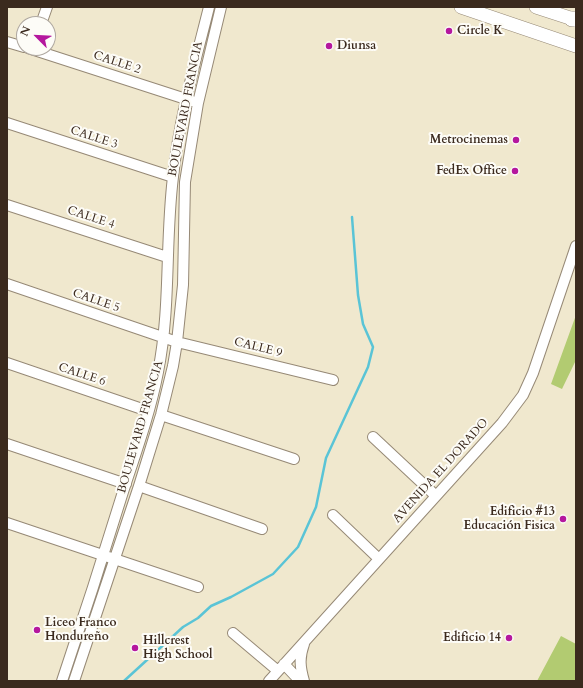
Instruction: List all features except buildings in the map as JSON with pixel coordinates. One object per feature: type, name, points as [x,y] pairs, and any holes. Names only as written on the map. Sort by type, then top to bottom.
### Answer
[{"type":"main road","points":[[460,7],[576,46]]},
{"type":"main road","points":[[536,7],[575,19]]},
{"type":"street","name":"BOULEVARD FRANCIA","points":[[62,681],[126,484],[148,411],[158,371],[167,306],[167,257],[173,177],[186,99],[209,7]]},
{"type":"street","name":"BOULEVARD FRANCIA","points":[[74,681],[161,415],[178,342],[183,285],[185,182],[198,103],[221,7]]},
{"type":"street","name":"CALLE 2","points":[[54,56],[198,103]]},
{"type":"street","name":"CALLE 3","points":[[7,123],[173,177]]},
{"type":"street","name":"CALLE 4","points":[[7,205],[167,257]]},
{"type":"street","name":"AVENIDA EL DORADO","points":[[277,675],[305,641],[506,418],[523,394],[533,373],[576,246]]},
{"type":"street","name":"CALLE 5","points":[[7,284],[178,342]]},
{"type":"street","name":"CALLE 9","points":[[178,342],[333,380]]},
{"type":"street","name":"CALLE 6","points":[[7,363],[148,411]]},
{"type":"street","points":[[161,415],[294,459]]},
{"type":"street","points":[[372,438],[436,496]]},
{"type":"street","points":[[7,444],[126,484]]},
{"type":"street","points":[[138,486],[262,529]]},
{"type":"street","points":[[333,515],[379,559]]},
{"type":"street","points":[[7,523],[198,587]]},
{"type":"street","points":[[233,633],[277,675],[300,681]]},
{"type":"street","points":[[304,681],[300,666],[300,656],[305,641]]},
{"type":"green space","points":[[576,315],[576,360],[562,389],[551,384]]},
{"type":"green space","points":[[561,636],[576,644],[576,681],[537,681]]},
{"type":"waterway","points":[[124,681],[183,627],[198,618],[211,606],[273,574],[298,547],[316,507],[326,458],[368,367],[373,347],[363,324],[358,295],[352,217]]},
{"type":"place","name":"Circle K","points":[[449,31]]},
{"type":"place","name":"Diunsa","points":[[329,46]]},
{"type":"place","name":"Metrocinemas","points":[[516,140]]},
{"type":"place","name":"FedEx Office","points":[[515,171]]},
{"type":"place","name":"Edificio #13 Educación Fisica","points":[[563,519]]},
{"type":"place","name":"Liceo Franco Hondureño","points":[[37,630]]},
{"type":"place","name":"Edificio 14","points":[[509,638]]},
{"type":"place","name":"Hillcrest High School","points":[[135,648]]}]
